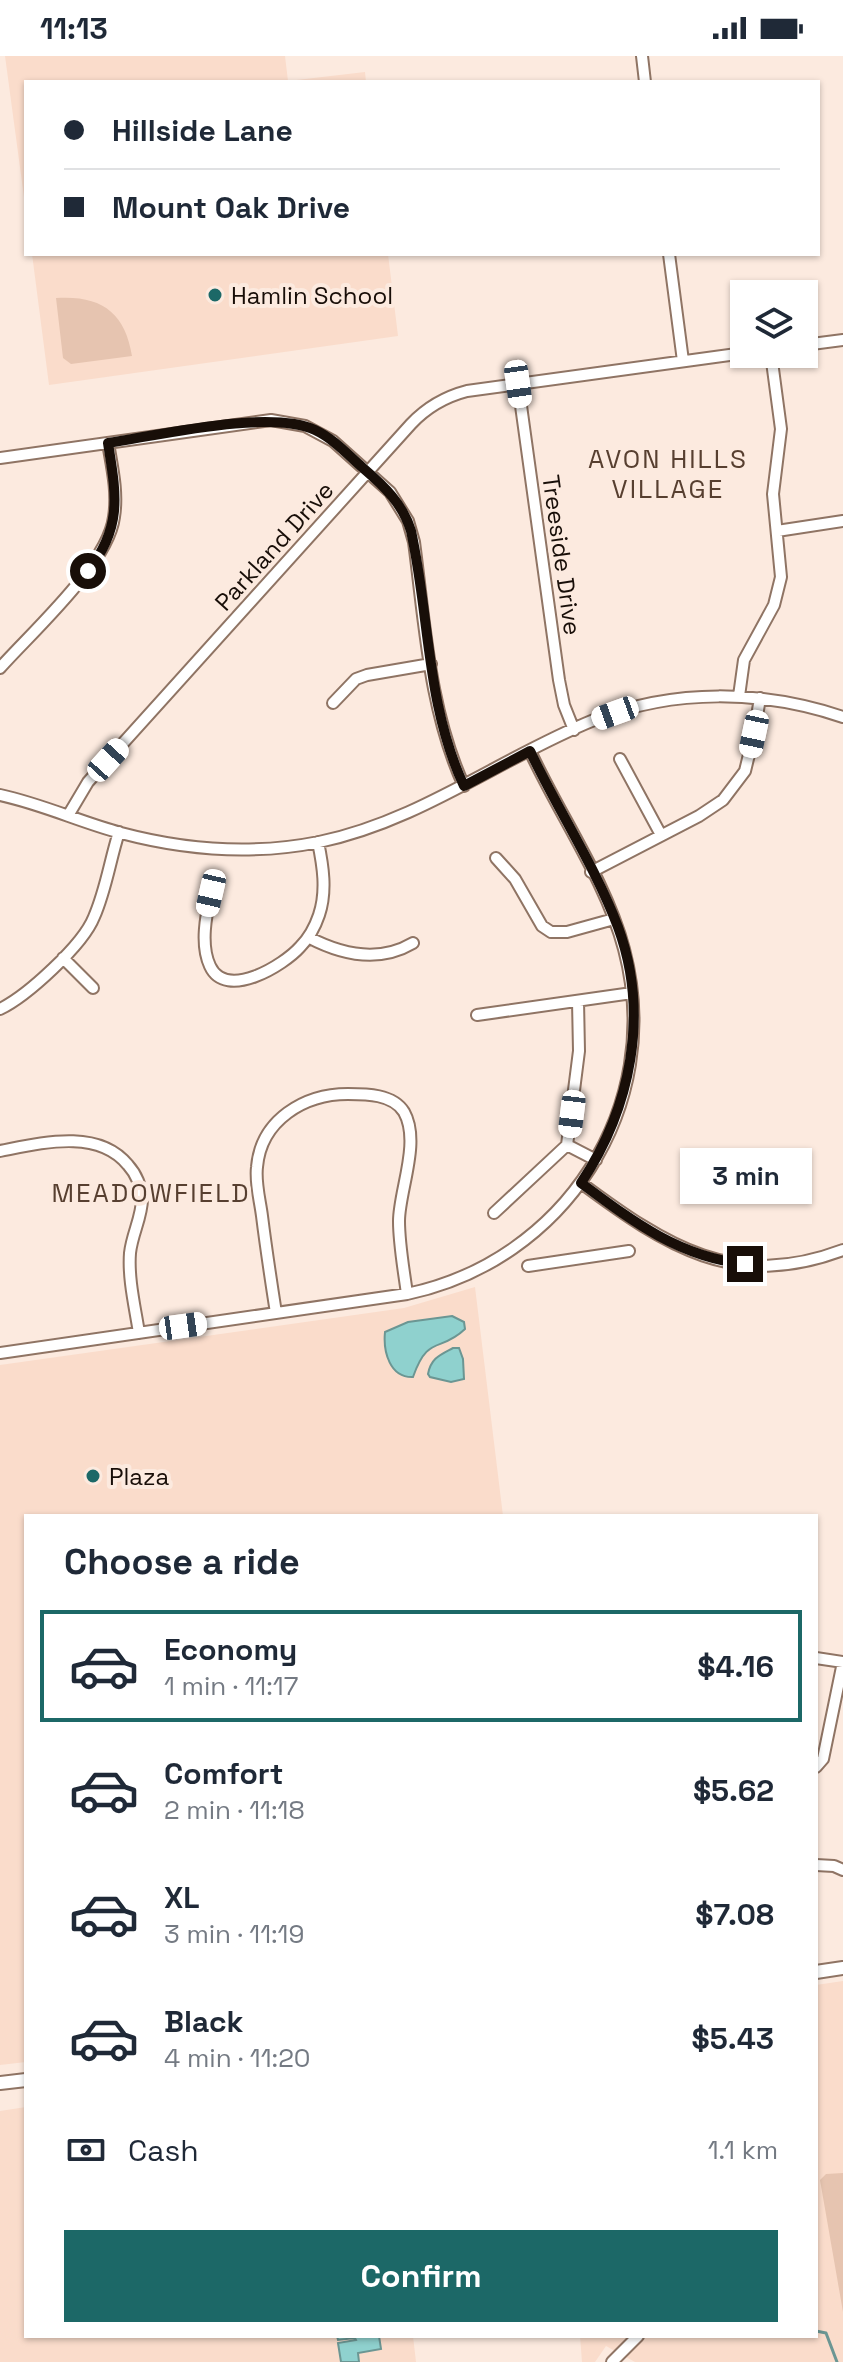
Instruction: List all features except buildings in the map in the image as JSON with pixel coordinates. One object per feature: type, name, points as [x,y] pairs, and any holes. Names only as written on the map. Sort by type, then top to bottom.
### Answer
[{"type":"main road","points":[[818,1972],[843,1968]]},
{"type":"main road","points":[[0,2083],[24,2080]]},
{"type":"street","points":[[642,56],[645,80]]},
{"type":"street","points":[[669,256],[683,361]]},
{"type":"street","points":[[818,343],[843,340]]},
{"type":"street","name":"Parkland Drive","points":[[69,814],[88,782],[419,415],[437,402],[467,391],[730,355]]},
{"type":"street","points":[[739,696],[744,660],[770,613],[779,588],[781,565],[773,487],[781,429],[773,368]]},
{"type":"street","name":"Treeside Drive","points":[[518,384],[559,680],[574,730]]},
{"type":"street","points":[[0,458],[257,421],[290,422],[326,436],[390,492],[408,521],[414,542],[441,728],[464,786]]},
{"type":"street","points":[[0,668],[88,571],[108,540],[116,504],[108,443]]},
{"type":"street","points":[[777,531],[843,521]]},
{"type":"street","points":[[333,703],[356,679],[431,664]]},
{"type":"street","points":[[0,795],[119,832],[177,845],[223,849],[267,848],[318,842],[384,824],[574,730],[615,713],[650,704],[703,696],[739,696],[797,704],[843,717]]},
{"type":"street","points":[[591,872],[711,810],[736,786],[750,755],[760,698]]},
{"type":"street","points":[[0,1353],[407,1294],[461,1279],[516,1247],[557,1212],[596,1160],[613,1124],[628,1072],[633,1025],[632,993],[625,953],[614,919],[530,751]]},
{"type":"street","points":[[620,759],[661,835]]},
{"type":"street","points":[[0,1009],[20,997],[79,941],[94,918],[119,832]]},
{"type":"street","points":[[211,893],[205,917],[207,957],[212,970],[227,980],[270,971],[288,959],[308,937],[320,912],[324,893],[318,842]]},
{"type":"street","points":[[496,858],[515,879],[542,926],[551,932],[567,932],[614,919]]},
{"type":"street","points":[[308,937],[334,948],[378,956],[396,953],[413,943]]},
{"type":"street","points":[[63,958],[93,988]]},
{"type":"street","points":[[477,1015],[632,993]]},
{"type":"street","points":[[494,1213],[567,1145],[579,1051],[578,1001]]},
{"type":"street","points":[[276,1313],[257,1184],[258,1159],[279,1119],[299,1105],[329,1095],[383,1097],[399,1106],[406,1119],[409,1168],[399,1221],[407,1294]]},
{"type":"street","points":[[0,1151],[67,1142],[96,1143],[113,1151],[129,1166],[138,1180],[142,1196],[130,1254],[139,1333]]},
{"type":"street","points":[[567,1145],[596,1160]]},
{"type":"street","points":[[581,1183],[643,1229],[679,1248],[707,1258],[736,1264],[773,1265],[809,1261],[843,1250]]},
{"type":"street","points":[[528,1266],[629,1251]]},
{"type":"street","points":[[818,1658],[843,1662],[823,1759],[818,1765]]},
{"type":"street","points":[[818,1865],[843,1870]]},
{"type":"street","points":[[612,2362],[636,2338]]},
{"type":"shaded area","points":[[5,56],[285,56],[288,80],[24,80],[24,197]]},
{"type":"shaded area","points":[[365,72],[366,80],[297,80]]},
{"type":"shaded area","name":"Hamlin School","points":[[32,256],[388,256],[398,336],[49,385]]},
{"type":"shaded area","points":[[56,298],[86,300],[108,309],[124,328],[132,356],[71,364],[63,358]]},
{"type":"shaded area","points":[[475,1287],[503,1514],[24,1514],[24,2062],[0,2065],[0,1365],[404,1308]]},
{"type":"shaded area","points":[[843,1981],[843,2362],[635,2362],[606,2346],[595,2362],[582,2362],[580,2338],[818,2338],[818,1985]]},
{"type":"shaded area","points":[[24,2107],[24,2338],[413,2338],[416,2362],[0,2362],[0,2111]]},
{"type":"shaded area","points":[[843,2173],[843,2312],[820,2180],[826,2174]]},
{"type":"water","points":[[452,1316],[464,1322],[465,1329],[429,1349],[413,1377],[405,1376],[394,1368],[385,1348],[385,1332],[408,1322]]},
{"type":"water","points":[[453,1348],[459,1348],[463,1359],[464,1379],[451,1382],[430,1377],[429,1369],[434,1361]]},
{"type":"water","points":[[379,2338],[381,2349],[358,2353],[359,2362],[341,2362],[338,2343]]},
{"type":"waterway","points":[[818,2331],[826,2333],[837,2362]]},
{"type":"place","name":"Hamlin School","points":[[215,295]]},
{"type":"place","name":"Plaza","points":[[93,1476]]},
{"type":"district","name":"AVON HILLS VILLAGE","points":[[668,474]]},
{"type":"district","name":"MEADOWFIELD","points":[[151,1193]]},
{"type":"route","points":[[88,571],[103,551],[114,517],[116,504],[108,443],[257,421],[290,422],[326,436],[390,492],[408,521],[414,542],[439,718],[448,751],[464,786],[530,751],[618,927],[630,975],[632,1045],[622,1098],[613,1124],[581,1183],[643,1229],[672,1245],[707,1258],[745,1264]]}]
